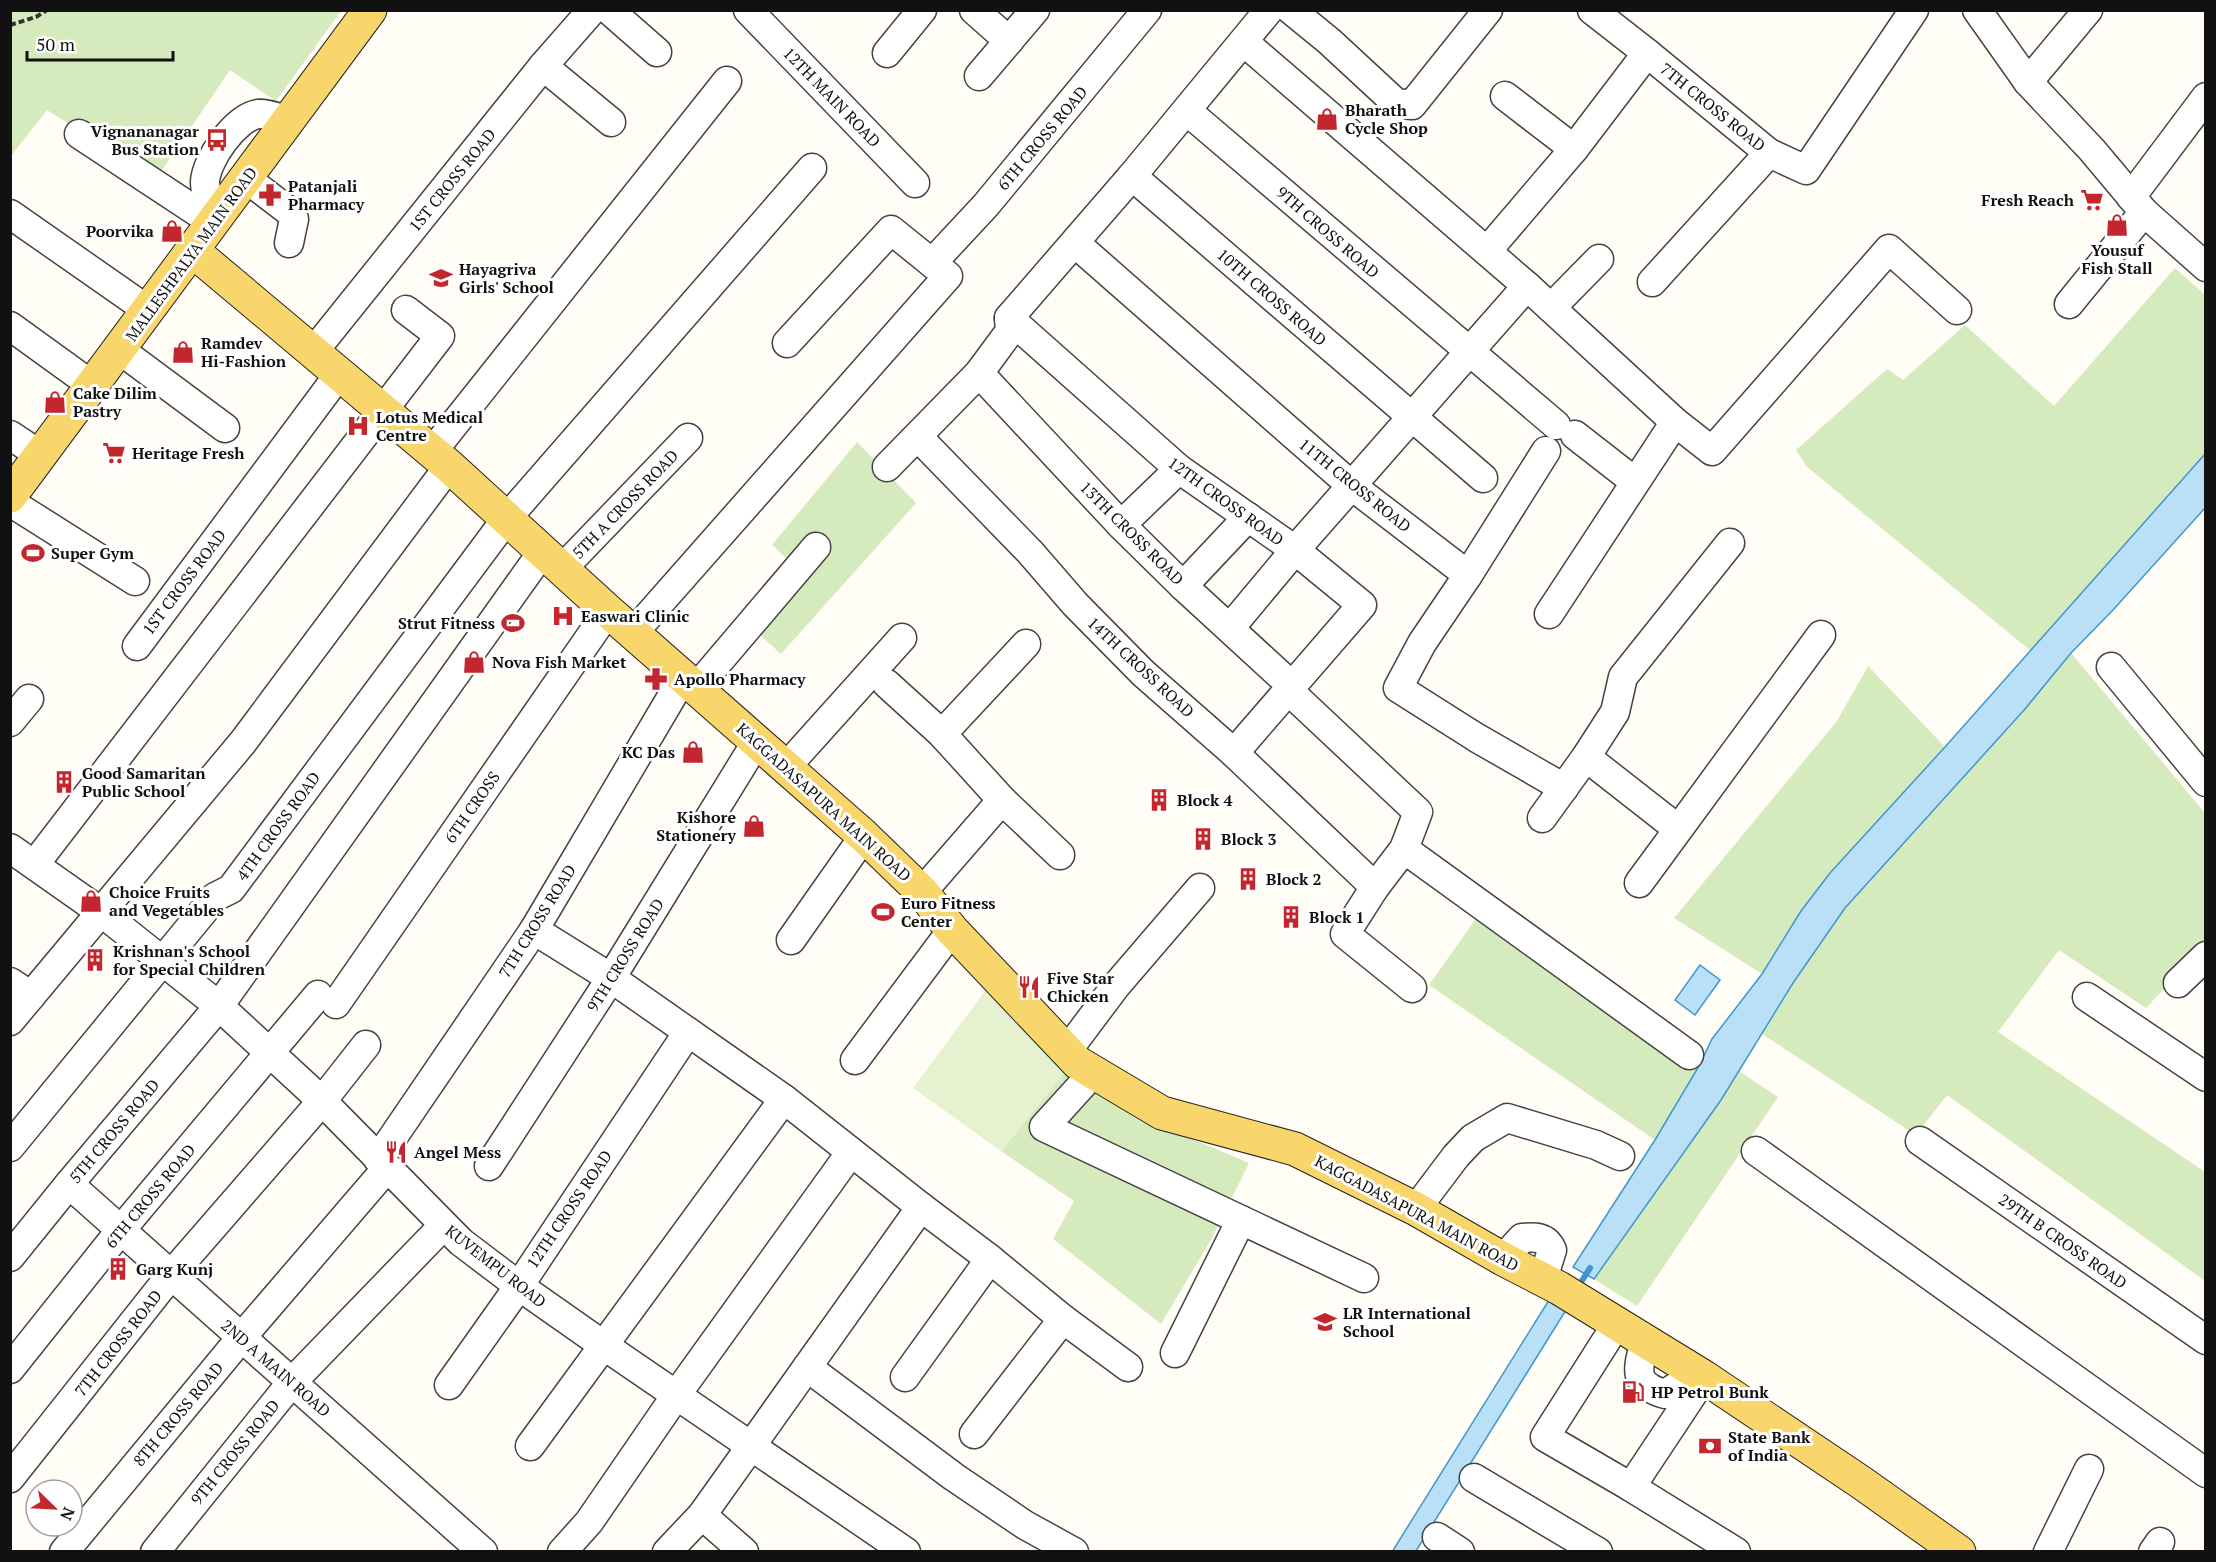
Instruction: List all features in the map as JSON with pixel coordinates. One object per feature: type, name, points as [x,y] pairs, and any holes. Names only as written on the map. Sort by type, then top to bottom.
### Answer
[{"type":"main road","name":"MALLESHPALYA MAIN ROAD","points":[[10,496],[194,251],[370,10]]},
{"type":"main road","name":"KAGGADASAPURA MAIN ROAD","points":[[194,251],[440,459],[864,836],[922,892],[952,930],[1078,1063],[1162,1113],[1295,1149],[1416,1209],[1503,1259],[1563,1290],[1699,1374],[1959,1551]]},
{"type":"street","name":"1ST CROSS ROAD","points":[[314,351],[543,66],[592,10]]},
{"type":"street","points":[[609,10],[657,52]]},
{"type":"street","name":"12TH MAIN ROAD","points":[[748,10],[915,183]]},
{"type":"street","points":[[887,53],[922,10]]},
{"type":"street","points":[[974,10],[1009,41]]},
{"type":"street","points":[[979,76],[1035,10]]},
{"type":"street","name":"6TH CROSS ROAD","points":[[932,263],[986,205],[1147,10]]},
{"type":"street","points":[[887,467],[979,373],[1010,332],[1009,318],[1132,176],[1269,10]]},
{"type":"street","points":[[1291,10],[1329,41],[1396,103],[1412,105],[1488,10]]},
{"type":"street","points":[[1592,10],[1647,53]]},
{"type":"street","name":"7TH CROSS ROAD","points":[[1487,251],[1574,148],[1647,53],[1770,153],[1806,170],[1914,10]]},
{"type":"street","points":[[1977,10],[2028,82],[2092,150],[2138,204],[2205,267]]},
{"type":"street","points":[[2028,82],[2088,10]]},
{"type":"street","points":[[1244,42],[1527,286],[1674,422],[1712,451],[1889,249],[1958,310]]},
{"type":"street","points":[[543,66],[611,122]]},
{"type":"street","points":[[10,1021],[21,989],[101,912],[243,742],[440,459],[727,81]]},
{"type":"street","points":[[1505,96],[1574,148]]},
{"type":"street","points":[[2069,304],[2138,204],[2205,97]]},
{"type":"street","name":"9TH CROSS ROAD","points":[[1186,111],[1469,353],[1559,437],[1634,481]]},
{"type":"street","points":[[217,219],[205,183],[208,168],[222,144],[246,118],[258,114],[290,121]]},
{"type":"street","points":[[79,134],[217,219]]},
{"type":"street","points":[[1652,282],[1770,153]]},
{"type":"street","name":"4TH CROSS ROAD","points":[[10,1147],[215,897],[231,890],[507,518],[812,168]]},
{"type":"street","name":"10TH CROSS ROAD","points":[[1132,176],[1483,478]]},
{"type":"street","points":[[247,179],[290,212],[294,219],[289,243]]},
{"type":"street","points":[[10,214],[149,311]]},
{"type":"street","points":[[634,632],[948,276],[891,230],[786,343]]},
{"type":"street","name":"11TH CROSS ROAD","points":[[1075,243],[1352,486],[1468,575]]},
{"type":"street","points":[[1551,308],[1599,259]]},
{"type":"street","points":[[1230,628],[1295,550],[1527,286]]},
{"type":"street","points":[[35,864],[440,336],[406,310]]},
{"type":"street","name":"12TH CROSS ROAD","points":[[1009,318],[1179,469],[1295,550],[1362,605],[1290,688]]},
{"type":"street","points":[[10,326],[93,386]]},
{"type":"street","points":[[120,350],[225,428]]},
{"type":"street","name":"1ST CROSS ROAD","points":[[136,646],[340,373]]},
{"type":"street","name":"13TH CROSS ROAD","points":[[979,373],[1121,525],[1418,812],[1404,849]]},
{"type":"street","points":[[1549,614],[1674,422]]},
{"type":"street","points":[[10,435],[40,455]]},
{"type":"street","name":"14TH CROSS ROAD","points":[[918,437],[1030,552],[1075,604],[1136,666],[1234,753],[1372,883]]},
{"type":"street","points":[[1559,437],[1422,644],[1398,688],[1477,738],[1564,788]]},
{"type":"street","name":"5TH A CROSS ROAD","points":[[219,1006],[553,560],[688,438]]},
{"type":"street","points":[[1121,525],[1179,469]]},
{"type":"street","points":[[10,502],[135,581]]},
{"type":"street","points":[[1183,586],[1248,517]]},
{"type":"street","points":[[1542,818],[1615,712],[1623,677],[1730,543]]},
{"type":"street","name":"7TH CROSS ROAD","points":[[383,1163],[691,682],[816,547]]},
{"type":"street","name":"6TH CROSS","points":[[270,1052],[327,999],[608,610]]},
{"type":"street","points":[[1639,884],[1821,635]]},
{"type":"street","points":[[787,766],[902,638]]},
{"type":"street","points":[[942,734],[1026,644]]},
{"type":"street","points":[[2111,667],[2205,782]]},
{"type":"street","points":[[887,684],[942,734],[1002,800],[1060,855]]},
{"type":"street","points":[[1234,753],[1290,688]]},
{"type":"street","points":[[10,722],[29,699]]},
{"type":"street","name":"9TH CROSS ROAD","points":[[489,1166],[611,978],[757,741]]},
{"type":"street","points":[[1586,757],[1678,829]]},
{"type":"street","points":[[922,892],[1002,800]]},
{"type":"street","points":[[790,940],[864,836]]},
{"type":"street","name":"KUVEMPU ROAD","points":[[10,848],[101,912],[219,1006],[322,1101],[460,1242],[603,1345],[906,1551]]},
{"type":"street","points":[[1412,988],[1344,934],[1372,883],[1404,849],[1689,1055]]},
{"type":"street","points":[[1067,1052],[1115,987],[1200,888]]},
{"type":"street","points":[[534,930],[611,978],[784,1099],[990,1259],[1063,1319],[1128,1366]]},
{"type":"street","points":[[855,1060],[952,930]]},
{"type":"street","points":[[2178,982],[2205,956]]},
{"type":"street","points":[[2087,997],[2205,1077]]},
{"type":"street","name":"5TH CROSS ROAD","points":[[10,1257],[219,1006]]},
{"type":"street","name":"12TH CROSS ROAD","points":[[448,1385],[519,1286],[688,1032]]},
{"type":"street","name":"7TH CROSS ROAD","points":[[10,1478],[171,1275],[322,1101],[366,1045]]},
{"type":"street","name":"6TH CROSS ROAD","points":[[10,1370],[120,1231],[270,1052]]},
{"type":"street","points":[[1093,1073],[1044,1127],[1364,1278]]},
{"type":"street","points":[[530,1446],[784,1099]]},
{"type":"street","points":[[1416,1209],[1456,1156],[1473,1138],[1507,1118],[1596,1145],[1620,1156]]},
{"type":"street","name":"29TH B CROSS ROAD","points":[[1920,1142],[2205,1340]]},
{"type":"street","points":[[1756,1150],[2205,1473]]},
{"type":"street","points":[[562,1551],[589,1522],[677,1394],[851,1152]]},
{"type":"street","name":"8TH CROSS ROAD","points":[[64,1551],[383,1163]]},
{"type":"street","name":"2ND A MAIN ROAD","points":[[69,1184],[483,1551]]},
{"type":"street","points":[[667,1551],[702,1515],[921,1207]]},
{"type":"street","points":[[1175,1353],[1242,1220]]},
{"type":"street","name":"9TH CROSS ROAD","points":[[155,1551],[292,1382],[443,1226]]},
{"type":"street","points":[[905,1377],[990,1259]]},
{"type":"street","points":[[974,1434],[1063,1319]]},
{"type":"street","points":[[1618,1322],[1545,1437],[1736,1551]]},
{"type":"street","points":[[807,1367],[954,1477],[1066,1550]]},
{"type":"street","points":[[1631,1487],[1699,1374]]},
{"type":"street","points":[[2048,1551],[2089,1469]]},
{"type":"street","points":[[1474,1478],[1598,1551]]},
{"type":"street","points":[[702,1515],[744,1551]]},
{"type":"path","points":[[10,25],[36,17],[47,10]]},
{"type":"green space","points":[[11,11],[341,11],[276,101],[230,70],[156,179],[47,110],[11,156]]},
{"type":"green space","points":[[2175,268],[2205,295],[2205,454],[2031,651],[1807,467],[1796,450],[1887,369],[1903,380],[1965,325],[2054,406]]},
{"type":"green space","points":[[857,442],[916,503],[781,654],[752,628],[800,571],[772,545]]},
{"type":"green space","points":[[2071,653],[2205,813],[2205,945],[2146,1008],[2059,950],[1998,1032],[2205,1172],[2205,1281],[1947,1095],[1916,1135],[1762,1034],[1793,983],[1845,908],[2025,709]]},
{"type":"green space","points":[[1868,666],[1945,747],[1830,873],[1801,911],[1762,974],[1674,918],[1837,721]]},
{"type":"green space","points":[[1482,910],[1699,1066],[1655,1140],[1429,985]]},
{"type":"green space","points":[[988,987],[1065,1072],[1001,1151],[913,1088]]},
{"type":"green space","points":[[1739,1071],[1778,1097],[1637,1306],[1594,1279],[1721,1100]]},
{"type":"green space","points":[[1065,1072],[1142,1122],[1202,1143],[1249,1163],[1212,1238],[1161,1324],[1053,1239],[1074,1201],[1001,1151]]},
{"type":"water","points":[[2205,454],[2205,508],[2071,653],[2025,709],[1845,908],[1793,983],[1721,1100],[1594,1279],[1573,1267],[1655,1140],[1699,1066],[1712,1039],[1762,974],[1801,911],[1830,873]]},
{"type":"water","points":[[1700,965],[1720,980],[1695,1015],[1675,1000]]},
{"type":"water","points":[[1549,1300],[1566,1310],[1416,1551],[1392,1552]]},
{"type":"waterway","points":[[1578,1287],[1590,1268]]},
{"type":"place","name":"Bharath Cycle Shop","points":[[1327,119]]},
{"type":"place","name":"Vignananagar Bus Station","points":[[217,140]]},
{"type":"place","name":"Patanjali Pharmacy","points":[[270,195]]},
{"type":"place","name":"Fresh Reach","points":[[2092,200]]},
{"type":"place","name":"Yousuf Fish Stall","points":[[2117,225]]},
{"type":"place","name":"Poorvika","points":[[172,231]]},
{"type":"place","name":"Hayagriva Girls' School","points":[[441,278]]},
{"type":"place","name":"Ramdev Hi-Fashion","points":[[183,352]]},
{"type":"place","name":"Cake Dilim Pastry","points":[[55,402]]},
{"type":"place","name":"Lotus Medical Centre","points":[[358,426]]},
{"type":"place","name":"Heritage Fresh","points":[[114,453]]},
{"type":"place","name":"Super Gym","points":[[33,553]]},
{"type":"place","name":"Easwari Clinic","points":[[563,616]]},
{"type":"place","name":"Strut Fitness","points":[[513,623]]},
{"type":"place","name":"Nova Fish Market","points":[[474,662]]},
{"type":"place","name":"Apollo Pharmacy","points":[[656,679]]},
{"type":"place","name":"KC Das","points":[[693,752]]},
{"type":"place","name":"Good Samaritan Public School","points":[[64,782]]},
{"type":"place","name":"Block 4","points":[[1159,800]]},
{"type":"place","name":"Kishore Stationery","points":[[754,826]]},
{"type":"place","name":"Block 3","points":[[1203,839]]},
{"type":"place","name":"Block 2","points":[[1248,879]]},
{"type":"place","name":"Choice Fruits and Vegetables","points":[[91,901]]},
{"type":"place","name":"Euro Fitness Center","points":[[883,912]]},
{"type":"place","name":"Block 1","points":[[1291,917]]},
{"type":"place","name":"Krishnan's School for Special Children","points":[[95,960]]},
{"type":"place","name":"Five Star Chicken","points":[[1029,987]]},
{"type":"place","name":"Angel Mess","points":[[396,1152]]},
{"type":"place","name":"Garg Kunj","points":[[118,1269]]},
{"type":"place","name":"LR International School","points":[[1325,1322]]},
{"type":"place","name":"HP Petrol Bunk","points":[[1633,1392]]},
{"type":"place","name":"State Bank of India","points":[[1710,1446]]}]
